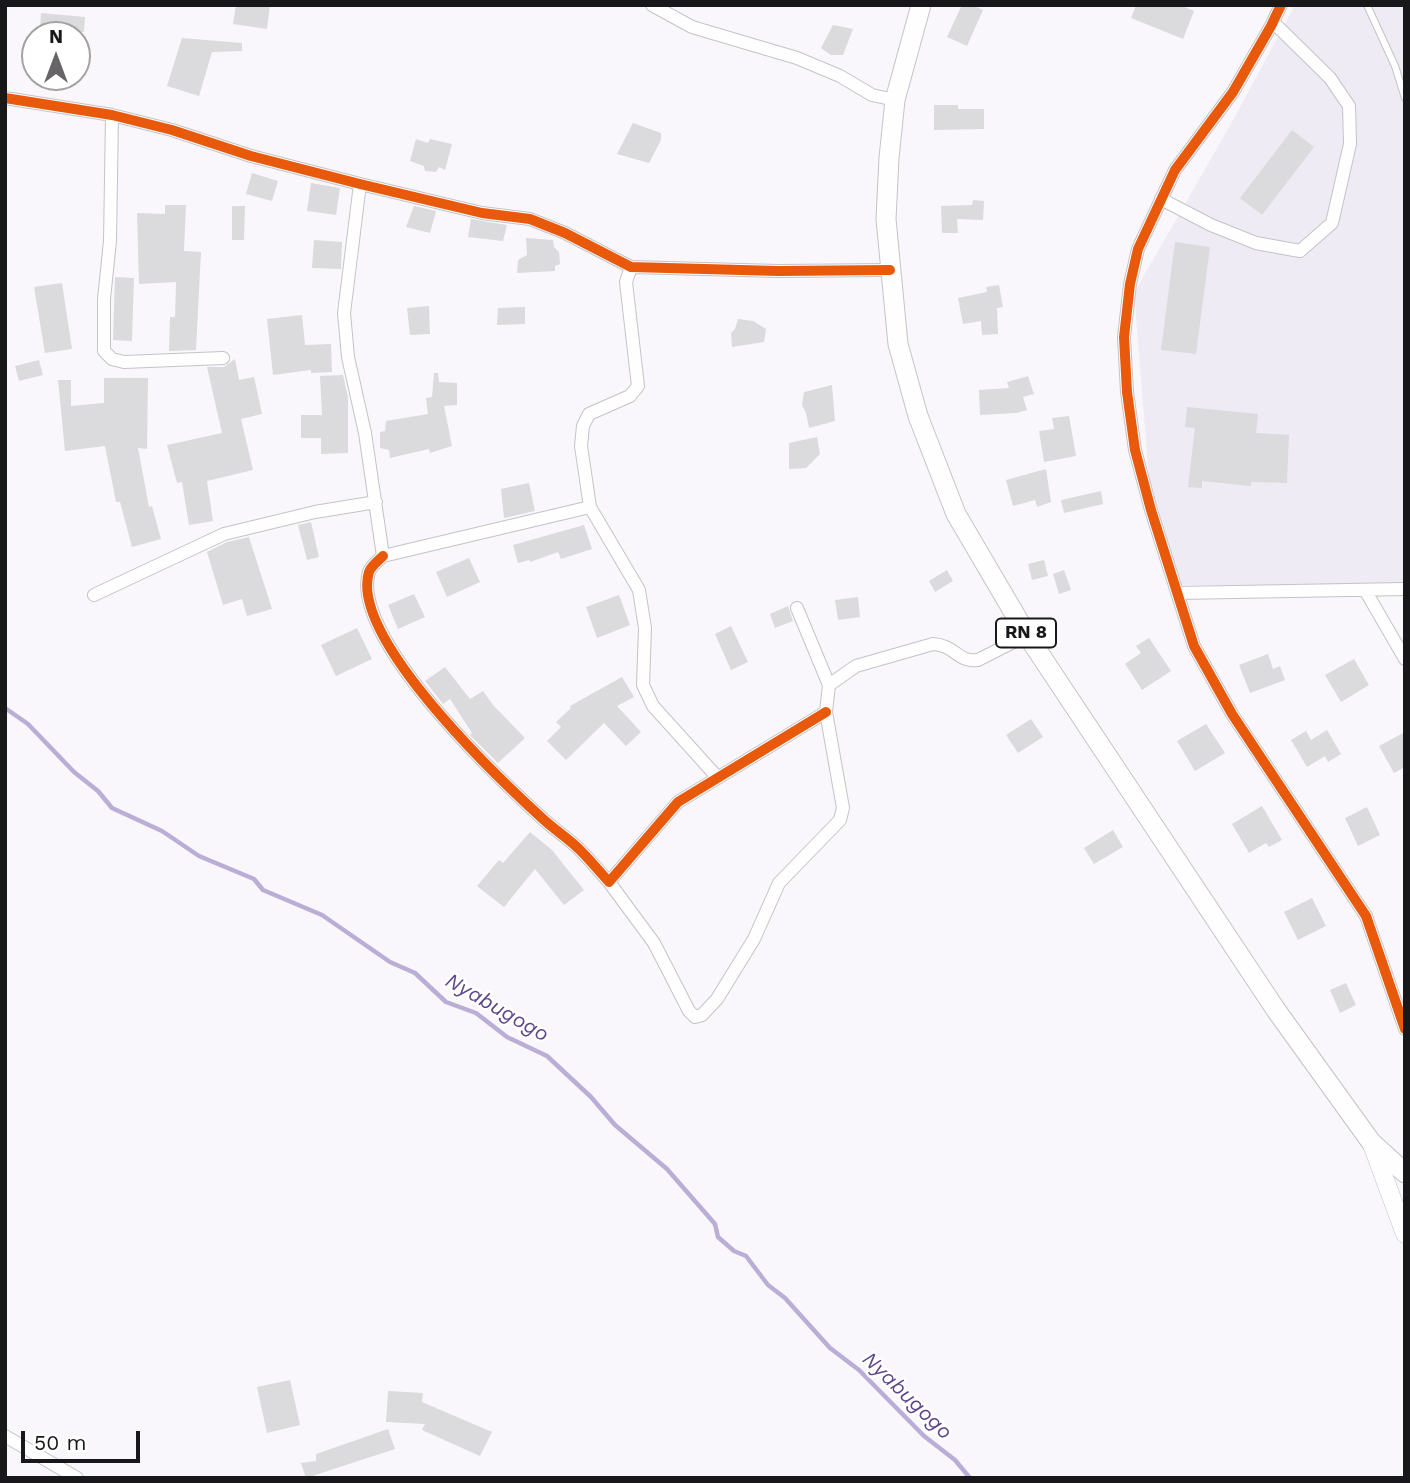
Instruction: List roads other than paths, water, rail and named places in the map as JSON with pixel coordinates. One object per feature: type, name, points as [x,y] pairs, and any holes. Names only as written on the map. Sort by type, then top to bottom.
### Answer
[{"type":"main road","name":"RN 8","points":[[921,5],[895,100],[886,219],[898,344],[918,415],[956,514],[1027,635],[1276,1010],[1371,1142],[1405,1173]]},
{"type":"street","points":[[652,5],[692,27],[810,63],[841,76],[872,95],[895,100]]},
{"type":"street","points":[[1280,5],[1233,92],[1175,170],[1138,249],[1130,284],[1125,351],[1127,392],[1135,450],[1194,646],[1232,714],[1366,916],[1404,1023]]},
{"type":"street","points":[[1161,199],[1211,225],[1256,243],[1300,251],[1332,223],[1350,144],[1349,106],[1330,78],[1273,22]]},
{"type":"street","points":[[5,98],[112,114],[251,156],[360,184],[482,213],[530,219],[565,233],[631,267],[778,271],[890,270]]},
{"type":"street","points":[[112,114],[110,241],[104,299],[104,351],[111,359],[124,362],[223,358]]},
{"type":"street","points":[[360,184],[344,313],[348,357],[363,419],[383,556]]},
{"type":"street","points":[[631,267],[626,282],[638,386],[630,396],[589,414],[583,426],[581,446],[590,507],[639,590],[645,628],[642,685],[660,715],[718,778]]},
{"type":"street","points":[[94,595],[224,534],[314,512],[376,502]]},
{"type":"street","points":[[590,507],[383,556],[370,569],[368,576],[370,604],[386,641],[411,682],[456,734],[541,817],[578,848],[608,882],[654,943],[689,1012],[695,1017],[702,1015],[717,999],[754,939],[779,883],[840,820],[843,808],[826,712],[829,685],[797,608]]},
{"type":"street","points":[[1178,593],[1405,589]]},
{"type":"street","points":[[1365,590],[1405,659]]},
{"type":"street","points":[[829,685],[856,666],[933,644],[944,644],[962,658],[971,661],[1027,635]]},
{"type":"street","points":[[608,882],[678,802],[826,712]]},
{"type":"street","points":[[1371,1142],[1405,1234]]},
{"type":"street","points":[[5,1436],[77,1478]]},
{"type":"lane","points":[[1367,5],[1395,65],[1405,98]]},
{"type":"waterway","name":"Nyabugogo","points":[[5,708],[28,724],[74,772],[98,791],[112,808],[162,831],[199,856],[254,879],[263,890],[322,915],[390,962],[415,973],[446,1002],[476,1013],[507,1037],[547,1056],[591,1097],[615,1125],[667,1169],[715,1224],[718,1237],[734,1251],[746,1256],[768,1285],[785,1298],[830,1348],[859,1370],[924,1436],[955,1460],[970,1478]]}]
